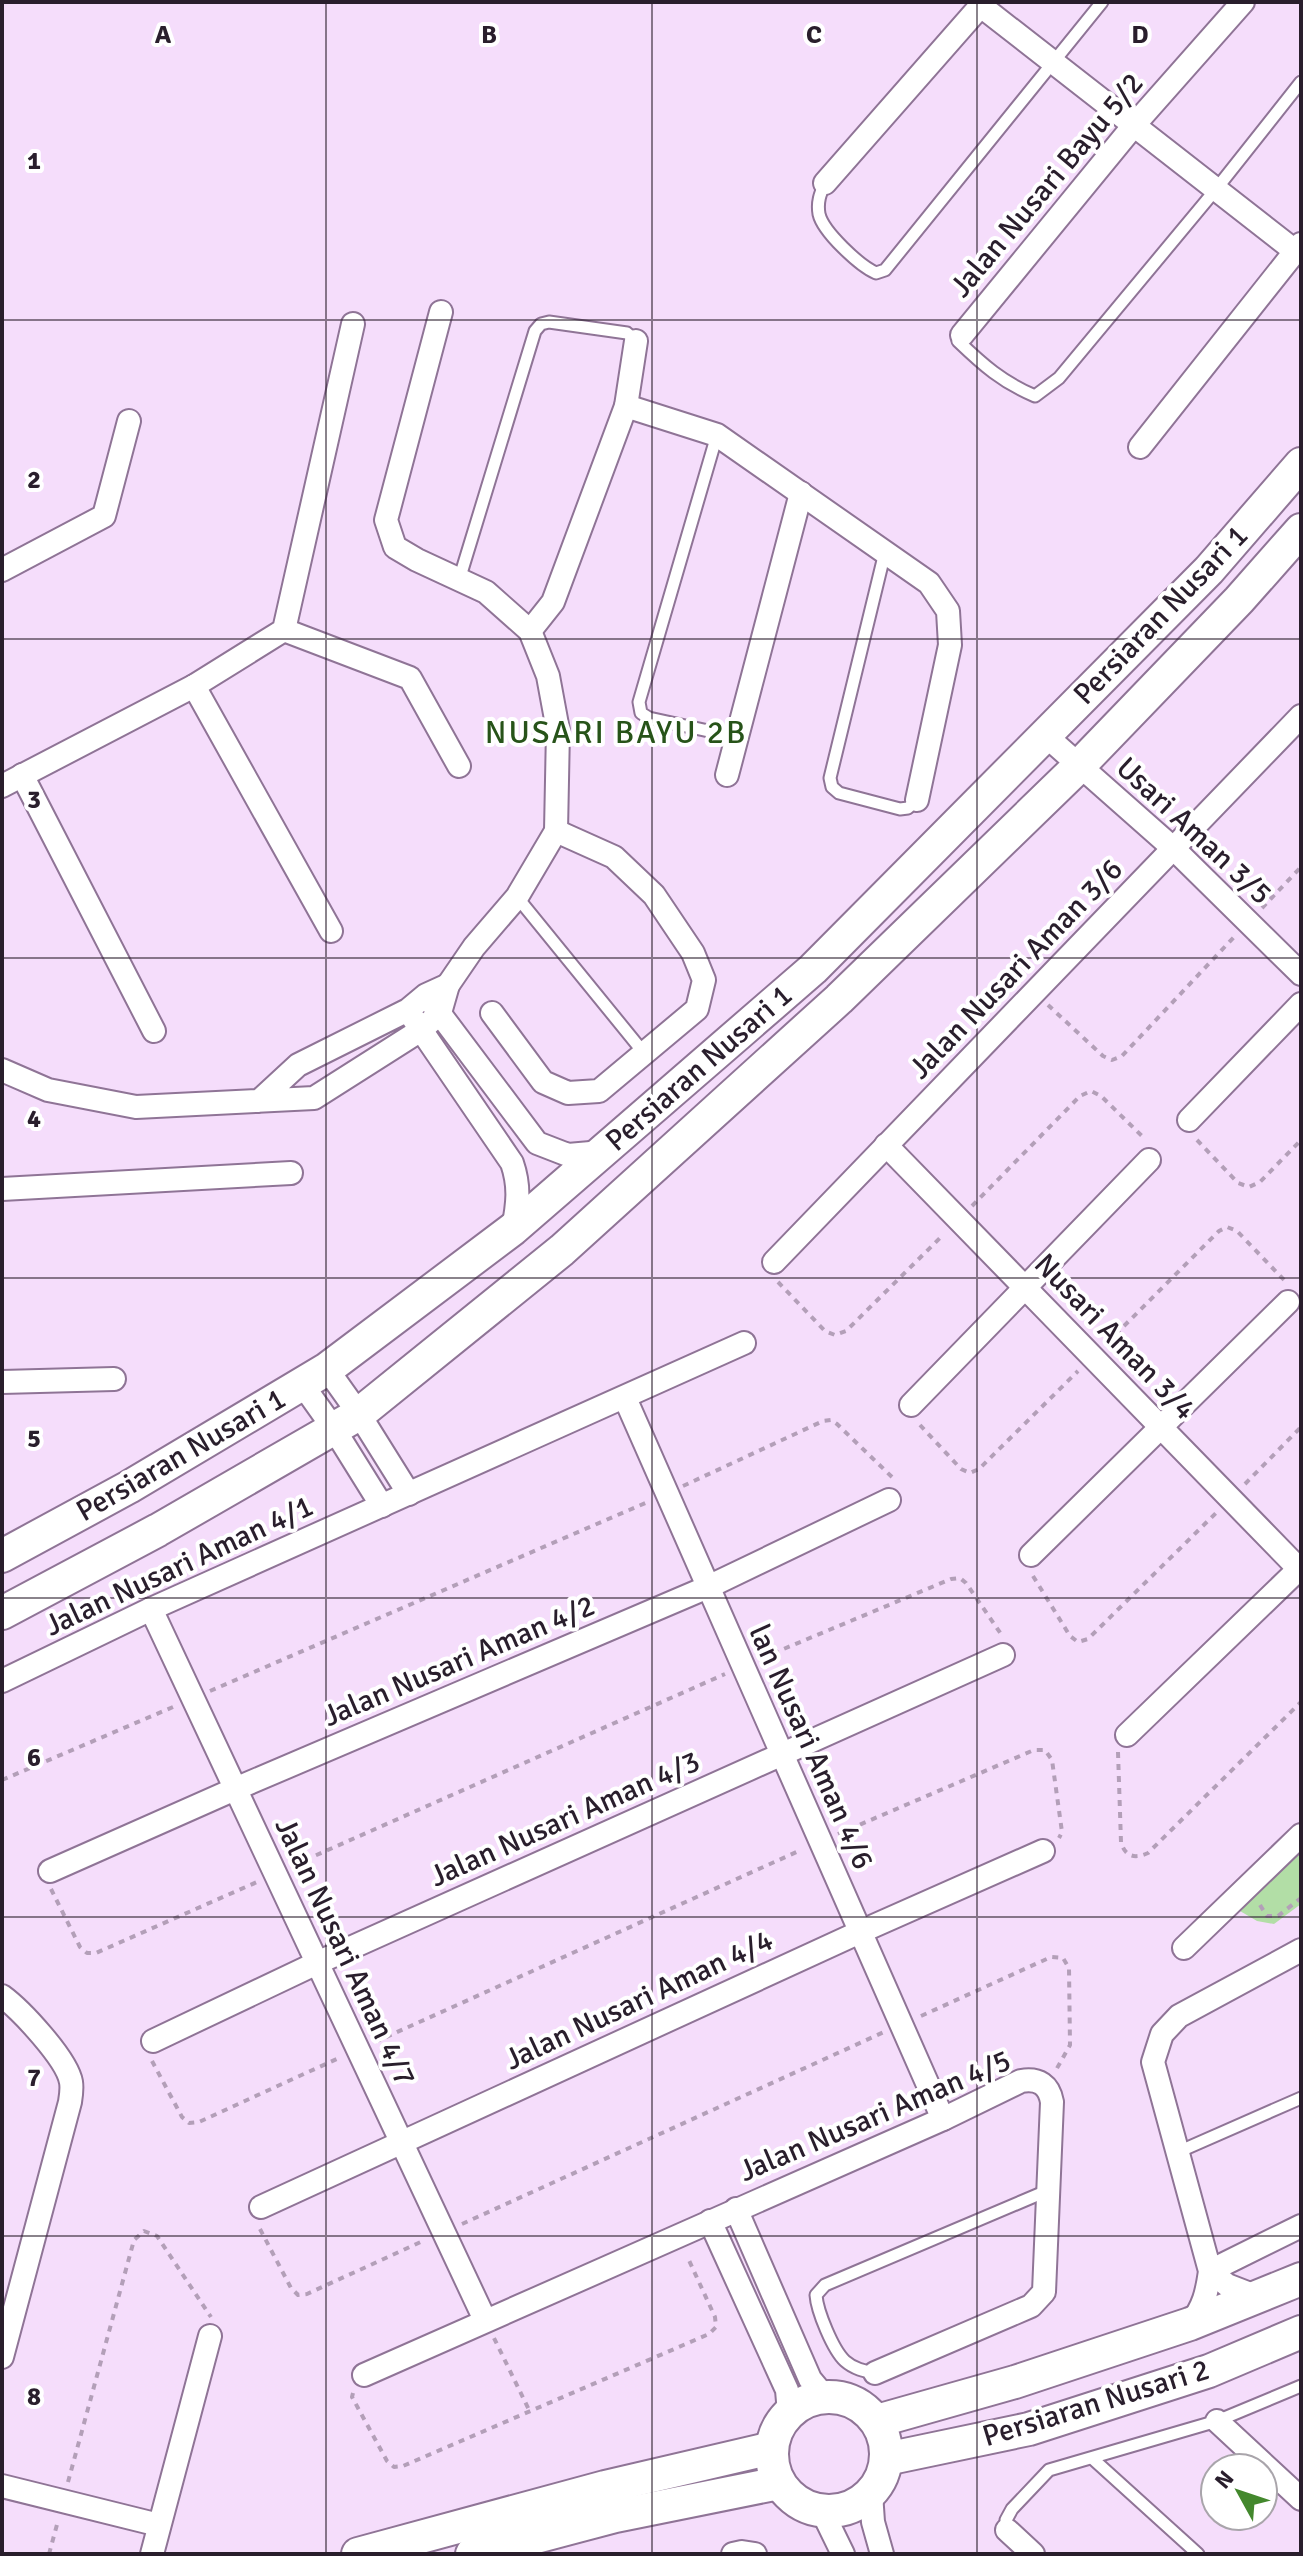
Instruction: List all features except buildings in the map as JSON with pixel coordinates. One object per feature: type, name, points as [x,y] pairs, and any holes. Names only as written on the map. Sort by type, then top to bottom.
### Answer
[{"type":"main road","name":"Persiaran Nusari 1","points":[[2,1556],[129,1487],[314,1376],[513,1229],[813,969],[1209,570],[1301,464]]},
{"type":"main road","name":"Persiaran Nusari 1","points":[[2,1613],[158,1530],[347,1422],[562,1250],[839,999],[1079,766],[1239,600],[1301,530]]},
{"type":"main road","name":"Persiaran Nusari 2","points":[[877,2421],[1015,2382],[1190,2324],[1301,2279]]},
{"type":"main road","name":"Persiaran Nusari 2","points":[[886,2459],[1029,2429],[1209,2371],[1301,2332]]},
{"type":"main road","points":[[825,2397],[845,2399],[863,2407],[877,2421],[885,2439],[886,2459],[881,2478],[871,2493],[840,2510],[822,2511],[805,2506],[790,2496],[779,2483],[773,2466],[772,2448],[777,2429],[789,2413],[806,2402],[825,2397]]},
{"type":"main road","points":[[358,2554],[605,2487],[772,2448]]},
{"type":"main road","points":[[472,2554],[615,2516],[779,2483]]},
{"type":"street","name":"Jalan Nusari Bayu 5/2","points":[[962,335],[1135,124],[1243,2]]},
{"type":"street","points":[[825,183],[982,4],[1053,62],[1298,247],[1140,447]]},
{"type":"street","points":[[2,1070],[48,1090],[136,1107],[314,1098],[421,1030],[440,1013],[448,985],[474,947],[517,897],[556,831],[558,730],[548,676],[530,631],[486,592],[395,547],[386,520],[441,312]]},
{"type":"street","points":[[154,1031],[12,781],[194,686],[284,630],[353,324]]},
{"type":"street","points":[[530,631],[553,602],[626,406],[636,341]]},
{"type":"street","points":[[626,406],[717,435],[929,583],[948,611],[950,645],[917,800]]},
{"type":"street","points":[[2,570],[104,516],[129,421]]},
{"type":"street","points":[[727,775],[801,493]]},
{"type":"street","points":[[284,630],[410,678],[459,766]]},
{"type":"street","points":[[194,686],[331,931]]},
{"type":"street","name":"Jalan Nusari Aman 3/6","points":[[774,1262],[1301,716]]},
{"type":"street","name":"Usari Aman 3/5","points":[[1045,735],[1174,849],[1301,974]]},
{"type":"street","points":[[492,1013],[543,1082],[568,1093],[599,1091],[697,1009],[704,980],[693,953],[654,895],[614,857],[556,831]]},
{"type":"street","points":[[259,1101],[298,1065],[408,1010],[426,995],[448,985]]},
{"type":"street","points":[[426,995],[537,1143],[568,1155],[602,1152]]},
{"type":"street","points":[[1189,1120],[1301,1004]]},
{"type":"street","points":[[408,1010],[512,1163],[519,1199],[513,1229]]},
{"type":"street","name":"Nusari Aman 3/4","points":[[886,1145],[1300,1569]]},
{"type":"street","points":[[911,1405],[1149,1160]]},
{"type":"street","points":[[2,1189],[291,1173]]},
{"type":"street","points":[[1031,1555],[1288,1302]]},
{"type":"street","points":[[314,1376],[347,1422],[409,1494],[744,1343]]},
{"type":"street","points":[[2,1382],[114,1379]]},
{"type":"street","name":"lan Nusari Aman 4/6","points":[[625,1398],[943,2119]]},
{"type":"street","points":[[347,1422],[382,1506]]},
{"type":"street","name":"Jalan Nusari Aman 4/1","points":[[2,1681],[151,1609],[409,1494]]},
{"type":"street","name":"Jalan Nusari Aman 4/2","points":[[50,1871],[708,1587],[889,1500]]},
{"type":"street","points":[[1127,1735],[1300,1569]]},
{"type":"street","name":"Jalan Nusari Aman 4/7","points":[[151,1609],[485,2320]]},
{"type":"street","name":"Jalan Nusari Aman 4/3","points":[[153,2041],[317,1963],[1003,1655]]},
{"type":"street","points":[[1184,1948],[1301,1835]]},
{"type":"street","name":"Jalan Nusari Aman 4/4","points":[[261,2207],[1043,1851]]},
{"type":"street","points":[[1190,2324],[1201,2311],[1206,2298],[1210,2271],[1153,2062],[1162,2034],[1179,2016],[1301,1950]]},
{"type":"street","points":[[2,1996],[17,2008],[61,2060],[71,2081],[70,2102],[2,2357]]},
{"type":"street","name":"Jalan Nusari Aman 4/5","points":[[364,2375],[943,2119],[1021,2081],[1032,2079],[1043,2083],[1050,2091],[1052,2102],[1046,2283],[1039,2301],[875,2373]]},
{"type":"street","points":[[736,2209],[810,2379],[825,2397]]},
{"type":"street","points":[[710,2221],[787,2390],[789,2413]]},
{"type":"street","points":[[1210,2271],[1301,2226]]},
{"type":"street","points":[[1210,2271],[1227,2285],[1258,2297]]},
{"type":"street","points":[[152,2554],[210,2336]]},
{"type":"street","points":[[1217,2421],[1301,2499]]},
{"type":"street","points":[[2,2486],[159,2525]]},
{"type":"street","points":[[871,2493],[873,2522],[882,2554]]},
{"type":"street","points":[[822,2511],[843,2554]]},
{"type":"street","points":[[1007,2530],[1033,2554]]},
{"type":"street","points":[[733,2554],[755,2554]]},
{"type":"lane","points":[[825,183],[818,200],[820,217],[828,231],[866,268],[876,273],[885,270],[1102,2]]},
{"type":"lane","points":[[962,335],[958,341],[986,368],[1008,385],[1035,396],[1059,378],[1301,82]]},
{"type":"lane","points":[[459,580],[535,331],[541,324],[549,322],[627,333],[636,341]]},
{"type":"lane","points":[[717,435],[639,702],[641,713],[649,718],[736,737]]},
{"type":"lane","points":[[885,552],[830,778],[832,787],[839,793],[900,809],[908,808],[917,800]]},
{"type":"lane","points":[[517,897],[644,1053]]},
{"type":"lane","points":[[1178,2152],[1301,2098]]},
{"type":"lane","points":[[875,2373],[857,2370],[842,2359],[817,2307],[816,2295],[825,2285],[1050,2189]]},
{"type":"lane","points":[[1007,2530],[1006,2520],[1012,2509],[1049,2470],[1217,2421],[1301,2386]]},
{"type":"lane","points":[[1093,2459],[1198,2554]]},
{"type":"path","points":[[1034,992],[1103,1056],[1112,1060],[1122,1056],[1301,867]]},
{"type":"path","points":[[774,1262],[771,1271],[775,1280],[825,1331],[835,1335],[846,1331],[1080,1096],[1091,1091],[1101,1096],[1151,1145],[1149,1160]]},
{"type":"path","points":[[1189,1120],[1193,1136],[1238,1183],[1249,1187],[1260,1182],[1301,1140]]},
{"type":"path","points":[[911,1405],[910,1413],[915,1421],[961,1469],[970,1473],[979,1469],[1219,1231],[1227,1227],[1237,1231],[1287,1282],[1290,1291],[1288,1302]]},
{"type":"path","points":[[2,1780],[666,1494],[823,1421],[831,1420],[893,1479],[897,1488],[889,1500]]},
{"type":"path","points":[[1031,1555],[1028,1563],[1031,1572],[1070,1636],[1078,1642],[1088,1639],[1301,1427]]},
{"type":"path","points":[[50,1871],[51,1892],[80,1947],[87,1953],[96,1953],[743,1666],[951,1579],[960,1578],[966,1583],[1003,1637],[1006,1646],[1003,1655]]},
{"type":"path","points":[[1127,1735],[1116,1756],[1121,1842],[1123,1851],[1139,1857],[1148,1853],[1301,1702]]},
{"type":"path","points":[[153,2041],[147,2048],[149,2056],[182,2117],[189,2123],[199,2122],[820,1842],[1034,1750],[1045,1750],[1052,1760],[1062,1832],[1058,1841],[1043,1851]]},
{"type":"path","points":[[1255,1899],[1267,1916],[1278,1916],[1301,1898]]},
{"type":"path","points":[[261,2207],[256,2214],[257,2221],[291,2288],[298,2295],[307,2294],[1051,1957],[1063,1958],[1069,1968],[1070,2045],[1059,2067],[1043,2083]]},
{"type":"path","points":[[49,2554],[134,2240],[144,2231],[157,2236],[208,2310],[213,2322],[210,2336]]},
{"type":"path","points":[[364,2375],[355,2386],[352,2397],[387,2461],[394,2467],[403,2466],[709,2334],[716,2327],[715,2317],[678,2235]]},
{"type":"path","points":[[485,2320],[530,2412]]},
{"type":"green space","points":[[1301,1845],[1301,1904],[1274,1924],[1257,1921],[1240,1911],[1256,1888]]},
{"type":"district","name":"NUSARI BAYU 2B","points":[[616,732]]}]
